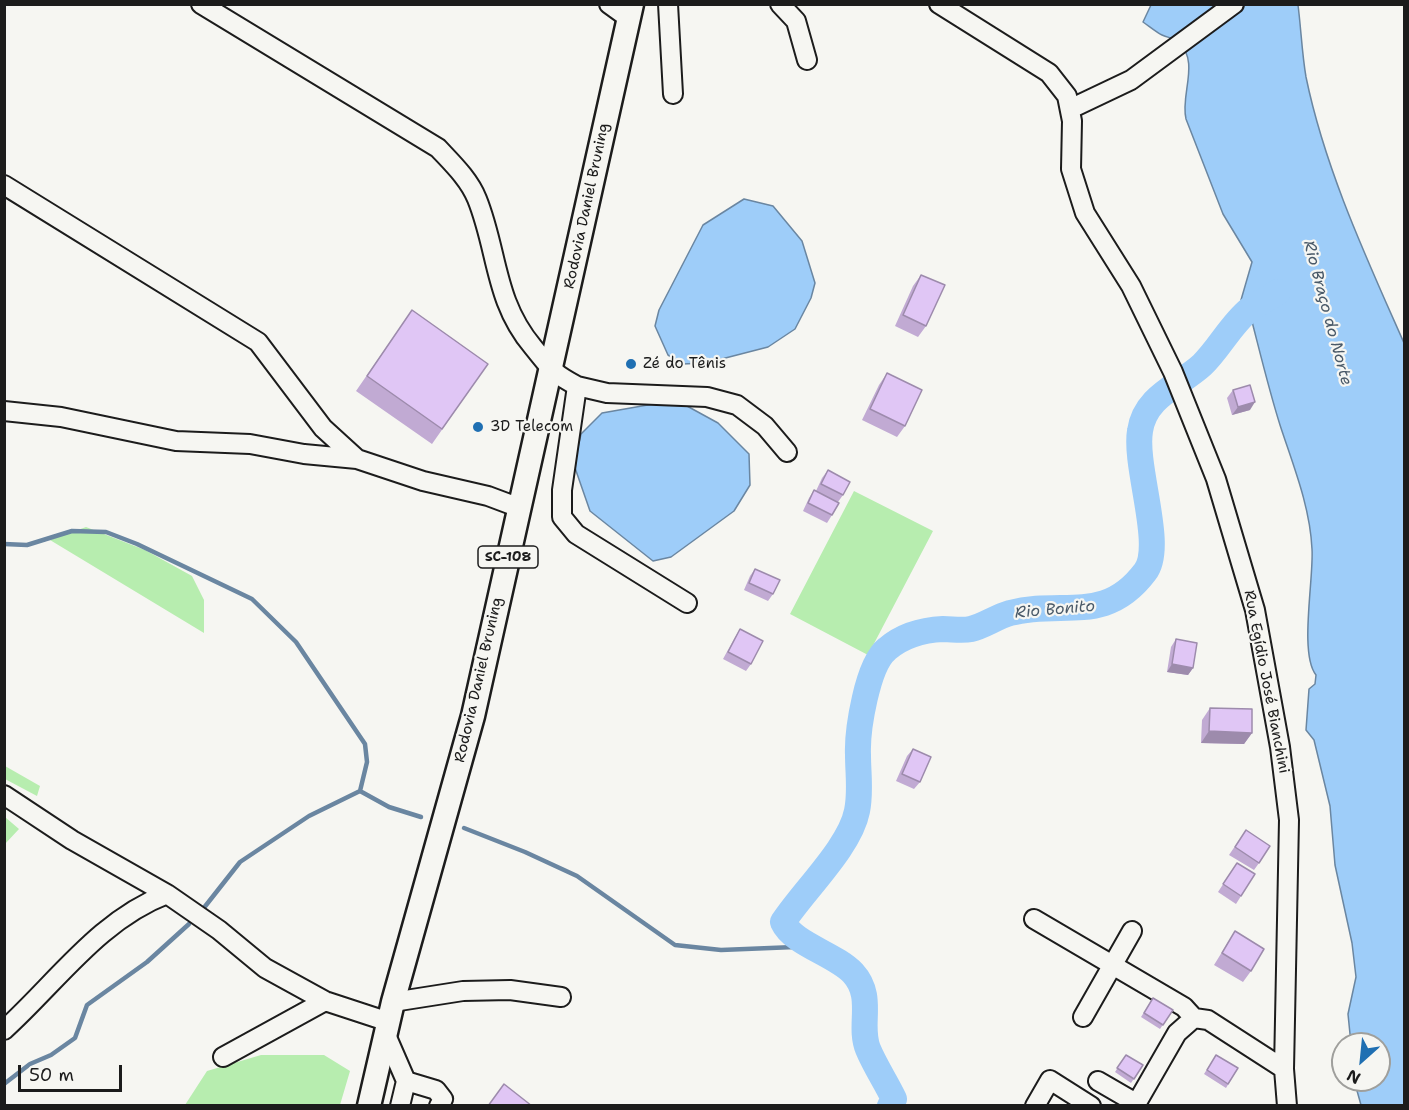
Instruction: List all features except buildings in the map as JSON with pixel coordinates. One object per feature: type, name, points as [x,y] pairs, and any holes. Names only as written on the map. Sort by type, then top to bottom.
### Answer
[{"type":"main road","name":"Rodovia Daniel Bruning","points":[[369,1106],[389,1020],[473,716],[551,371],[623,9]]},
{"type":"street","points":[[201,4],[438,148],[459,170],[477,198],[504,299],[519,331],[551,371],[577,386],[607,393],[707,397],[737,405],[765,426],[787,452]]},
{"type":"street","points":[[668,4],[673,94]]},
{"type":"street","points":[[780,4],[796,21],[807,60]]},
{"type":"street","name":"Rua Egídio José Bianchini","points":[[939,4],[1049,73],[1067,96],[1072,121],[1071,169],[1085,213],[1131,286],[1173,372],[1216,479],[1255,610],[1280,747],[1290,820],[1284,1069],[1287,1106]]},
{"type":"street","points":[[1070,109],[1131,80],[1234,4]]},
{"type":"street","points":[[4,185],[258,342],[323,428],[357,459]]},
{"type":"street","points":[[577,386],[562,490],[562,517],[576,534],[687,603]]},
{"type":"street","points":[[4,411],[61,417],[176,441],[250,444],[303,454],[357,459],[423,480],[488,496],[520,508]]},
{"type":"street","points":[[4,795],[72,840],[167,894],[219,930],[265,968],[325,1001],[389,1020],[463,991],[510,990],[561,997]]},
{"type":"street","points":[[4,1030],[36,1000],[67,964],[101,933],[148,901],[167,894]]},
{"type":"street","points":[[1034,919],[1184,1007],[1194,1018],[1208,1020],[1284,1069]]},
{"type":"street","points":[[1083,1017],[1131,931]]},
{"type":"street","points":[[223,1057],[325,1001]]},
{"type":"street","points":[[1098,1080],[1136,1104],[1177,1033],[1194,1018]]},
{"type":"street","points":[[389,1020],[406,1082],[400,1106]]},
{"type":"street","points":[[1035,1106],[1050,1080],[1091,1106]]},
{"type":"street","points":[[406,1082],[436,1090],[443,1099],[439,1106]]},
{"type":"green space","points":[[854,491],[933,531],[868,655],[790,614]]},
{"type":"green space","points":[[86,527],[145,550],[192,576],[204,600],[204,633],[50,540]]},
{"type":"green space","points":[[5,766],[40,786],[37,796],[5,779]]},
{"type":"green space","points":[[5,817],[19,829],[4,844]]},
{"type":"green space","points":[[261,1055],[324,1055],[350,1071],[340,1105],[185,1105],[207,1071]]},
{"type":"water","name":"Rio Braço do Norte","points":[[1151,5],[1298,5],[1306,77],[1324,145],[1348,212],[1404,343],[1404,1105],[1361,1105],[1357,1092],[1391,1092],[1391,1032],[1350,1032],[1348,1014],[1356,977],[1352,943],[1335,865],[1330,806],[1314,740],[1306,730],[1309,689],[1315,684],[1316,675],[1308,651],[1311,533],[1300,486],[1280,425],[1249,310],[1241,300],[1252,262],[1223,214],[1186,119],[1185,100],[1189,69],[1185,50],[1179,42],[1162,35],[1143,22]]},
{"type":"water","points":[[744,199],[773,206],[802,241],[815,283],[811,298],[795,329],[768,347],[706,363],[682,364],[668,355],[655,326],[659,310],[703,225]]},
{"type":"water","points":[[676,400],[718,423],[749,454],[750,485],[734,511],[671,557],[653,561],[590,511],[574,465],[581,434],[602,413]]},
{"type":"waterway","name":"Rio Bonito","points":[[890,1106],[894,1099],[865,1040],[865,1001],[860,982],[845,966],[796,937],[783,922],[836,854],[853,825],[859,797],[859,731],[874,669],[887,649],[920,632],[971,629],[1010,613],[1030,609],[1099,605],[1115,599],[1130,588],[1145,572],[1150,560],[1152,544],[1139,446],[1143,419],[1156,400],[1208,359],[1243,315],[1278,292]]},
{"type":"waterway","points":[[4,544],[27,545],[72,531],[106,532],[137,544],[252,599],[296,642],[365,744],[367,762],[360,791]]},
{"type":"waterway","points":[[360,791],[389,807],[421,817]]},
{"type":"waterway","points":[[203,909],[240,862],[309,816],[360,791]]},
{"type":"waterway","points":[[464,828],[577,876],[675,945],[721,950],[795,947],[804,941]]},
{"type":"waterway","points":[[4,1084],[30,1064],[51,1055],[75,1038],[87,1005],[147,962],[189,924]]},
{"type":"place","name":"Zé do Tênis","points":[[631,364]]},
{"type":"place","name":"3D Telecom","points":[[478,427]]}]
